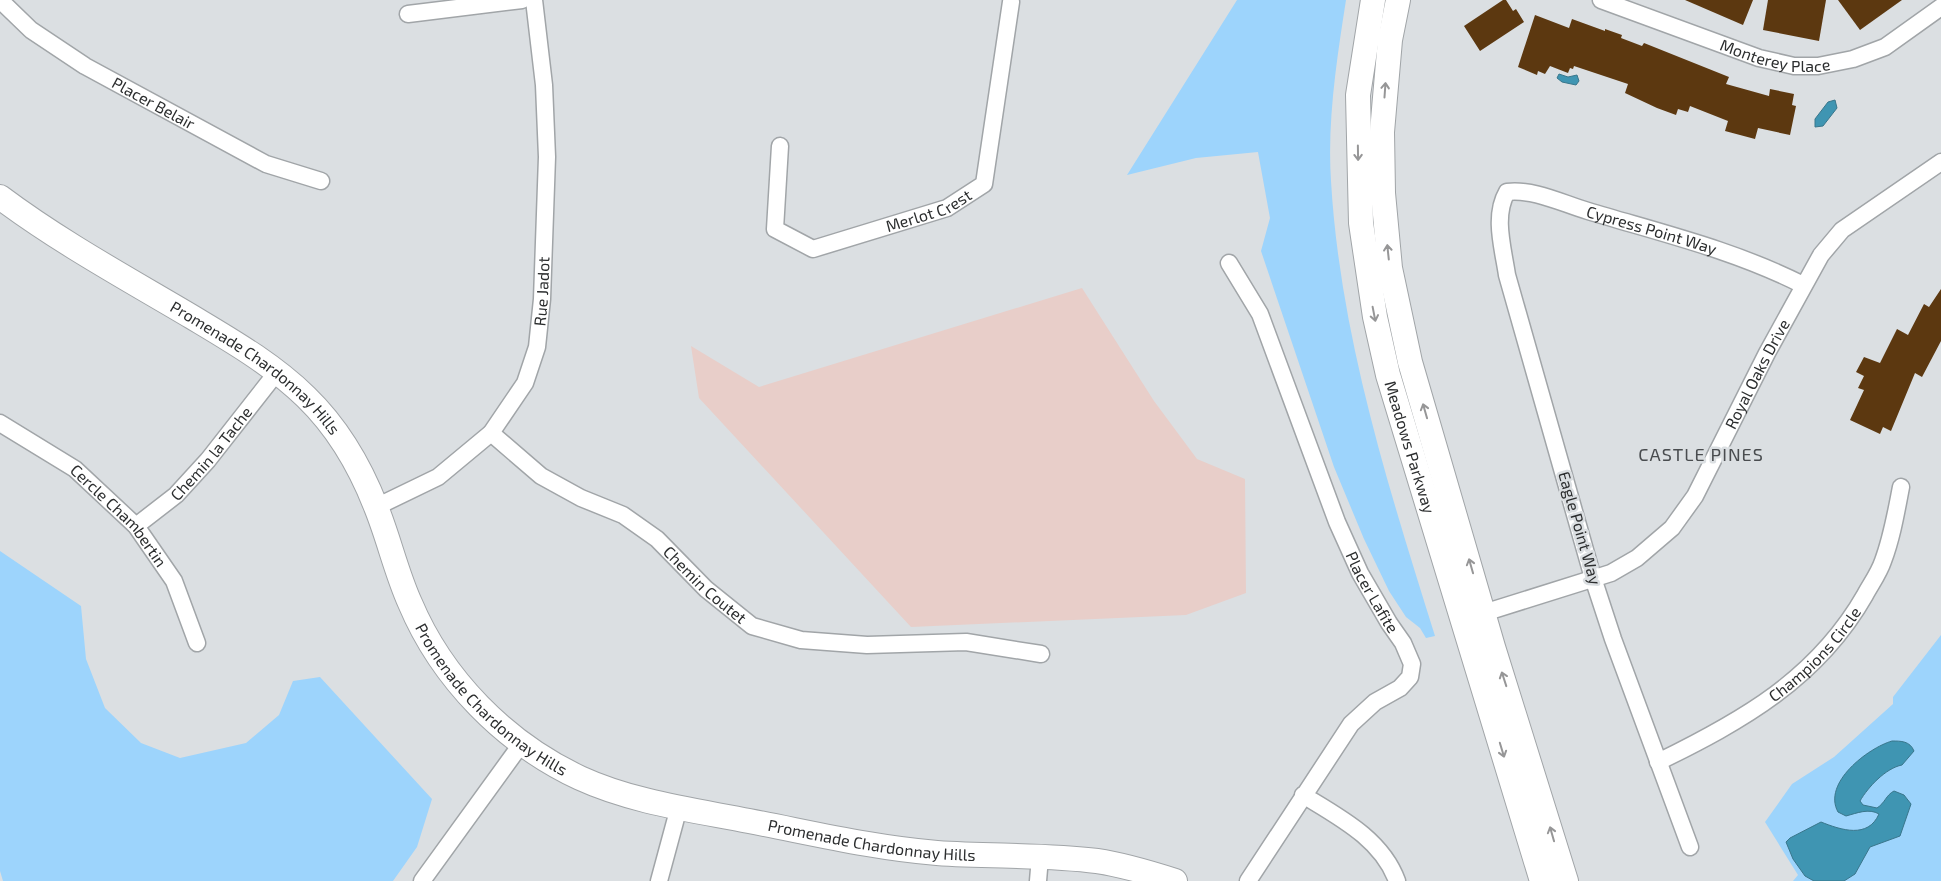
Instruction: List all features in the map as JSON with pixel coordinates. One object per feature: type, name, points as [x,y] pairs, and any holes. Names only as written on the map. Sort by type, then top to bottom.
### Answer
[{"type":"main road","name":"Meadows Parkway","points":[[1373,0],[1358,96],[1359,193],[1364,254],[1374,317],[1388,375],[1566,881]]},
{"type":"main road","name":"Meadows Parkway","points":[[1398,0],[1390,40],[1382,132],[1383,193],[1390,268],[1410,362],[1473,617],[1542,881]]},
{"type":"main road","name":"Promenade Chardonnay Hills","points":[[0,197],[64,240],[249,351],[277,372],[306,398],[332,426],[355,460],[376,507],[410,605],[429,642],[447,670],[492,719],[522,743],[552,763],[582,778],[625,794],[680,807],[881,847],[937,853],[1096,861],[1138,869],[1175,881]]},
{"type":"street","points":[[408,14],[522,0]]},
{"type":"street","name":"Rue Jadot","points":[[376,507],[438,477],[491,433],[525,383],[537,348],[542,299],[547,156],[544,85],[534,0]]},
{"type":"street","name":"Monterey Place","points":[[1601,0],[1758,58],[1794,66],[1818,66],[1853,59],[1885,47],[1941,7]]},
{"type":"street","name":"Merlot Crest","points":[[780,146],[775,229],[813,249],[947,208],[984,184],[1014,1]]},
{"type":"street","name":"Placer Belair","points":[[1,3],[31,30],[85,66],[266,164],[322,181]]},
{"type":"street","name":"Royal Oaks Drive","points":[[1473,617],[1611,572],[1637,558],[1672,528],[1695,496],[1803,285],[1821,255],[1842,230],[1941,162]]},
{"type":"street","name":"Cypress Point Way","points":[[1502,201],[1507,192],[1529,191],[1563,204],[1725,251],[1760,264],[1803,285]]},
{"type":"street","name":"Eagle Point Way","points":[[1502,201],[1499,225],[1507,274],[1594,578],[1658,762],[1690,847]]},
{"type":"street","name":"Placer Lafite","points":[[1229,263],[1260,314],[1337,522],[1360,573],[1388,623],[1403,643],[1412,664],[1410,677],[1400,688],[1375,702],[1351,724],[1248,881]]},
{"type":"street","name":"Chemin la Tache","points":[[136,526],[176,495],[208,460],[277,372]]},
{"type":"street","name":"Cercle Chambertin","points":[[0,422],[76,470],[136,526],[174,581],[197,643]]},
{"type":"street","name":"Chemin Coutet","points":[[491,433],[541,476],[581,498],[623,515],[657,539],[706,589],[752,626],[801,640],[867,644],[966,642],[1041,654]]},
{"type":"street","name":"Champions Circle","points":[[1658,762],[1721,731],[1759,708],[1796,678],[1829,646],[1858,607],[1882,563],[1895,522],[1900,487]]},
{"type":"street","points":[[422,881],[522,743]]},
{"type":"street","points":[[1303,796],[1353,827],[1374,844],[1392,867],[1397,881]]},
{"type":"street","points":[[659,881],[680,807]]},
{"type":"street","points":[[1038,881],[1040,857]]},
{"type":"shaded area","points":[[1237,0],[1346,0],[1336,67],[1330,136],[1331,181],[1336,239],[1345,297],[1369,412],[1435,636],[1426,638],[1420,628],[1406,617],[1389,591],[1364,539],[1334,467],[1261,251],[1270,218],[1258,152],[1196,158],[1127,175]]},
{"type":"shaded area","points":[[1559,74],[1568,77],[1577,75],[1579,81],[1576,85],[1562,82],[1557,78]]},
{"type":"shaded area","points":[[1835,100],[1837,108],[1823,126],[1815,127],[1815,119],[1828,102]]},
{"type":"shaded area","points":[[1082,288],[1154,401],[1197,459],[1245,479],[1246,593],[1186,615],[911,627],[699,398],[691,346],[759,387]]},
{"type":"shaded area","points":[[0,551],[81,606],[86,659],[105,708],[141,743],[180,758],[246,743],[279,715],[293,681],[320,677],[432,799],[417,847],[393,881],[3,881],[0,871]]},
{"type":"shaded area","points":[[1941,635],[1941,881],[1793,881],[1798,875],[1765,822],[1792,784],[1834,757],[1893,704],[1893,697]]},
{"type":"shaded area","points":[[1892,741],[1908,743],[1914,751],[1902,765],[1890,770],[1878,779],[1860,801],[1863,805],[1877,808],[1894,791],[1904,795],[1911,804],[1900,836],[1870,847],[1855,874],[1844,881],[1814,881],[1805,876],[1793,859],[1786,842],[1821,822],[1845,830],[1861,830],[1874,822],[1879,814],[1875,812],[1863,812],[1846,816],[1838,812],[1835,801],[1836,790],[1850,768],[1860,759],[1871,751]]},
{"type":"building","points":[[1503,0],[1506,0],[1513,11],[1516,9],[1524,22],[1480,51],[1464,26]]},
{"type":"building","points":[[1685,0],[1753,0],[1743,25]]},
{"type":"building","points":[[1768,0],[1826,0],[1819,41],[1763,30]]},
{"type":"building","points":[[1838,0],[1902,0],[1860,30]]},
{"type":"building","points":[[1535,15],[1569,28],[1572,19],[1622,35],[1621,38],[1642,46],[1644,43],[1729,77],[1726,84],[1769,96],[1770,89],[1794,94],[1792,105],[1796,106],[1790,135],[1758,128],[1755,139],[1725,131],[1728,121],[1690,106],[1688,112],[1678,109],[1676,115],[1625,93],[1628,84],[1574,66],[1573,69],[1570,68],[1568,73],[1550,66],[1545,74],[1538,71],[1537,75],[1518,67]]},
{"type":"building","points":[[1941,289],[1941,341],[1922,377],[1915,373],[1891,431],[1883,427],[1880,434],[1850,420],[1864,390],[1858,388],[1864,376],[1856,372],[1864,357],[1880,363],[1897,329],[1908,335],[1924,304],[1929,307]]},
{"type":"district","name":"CASTLE PINES","points":[[1701,455]]}]
